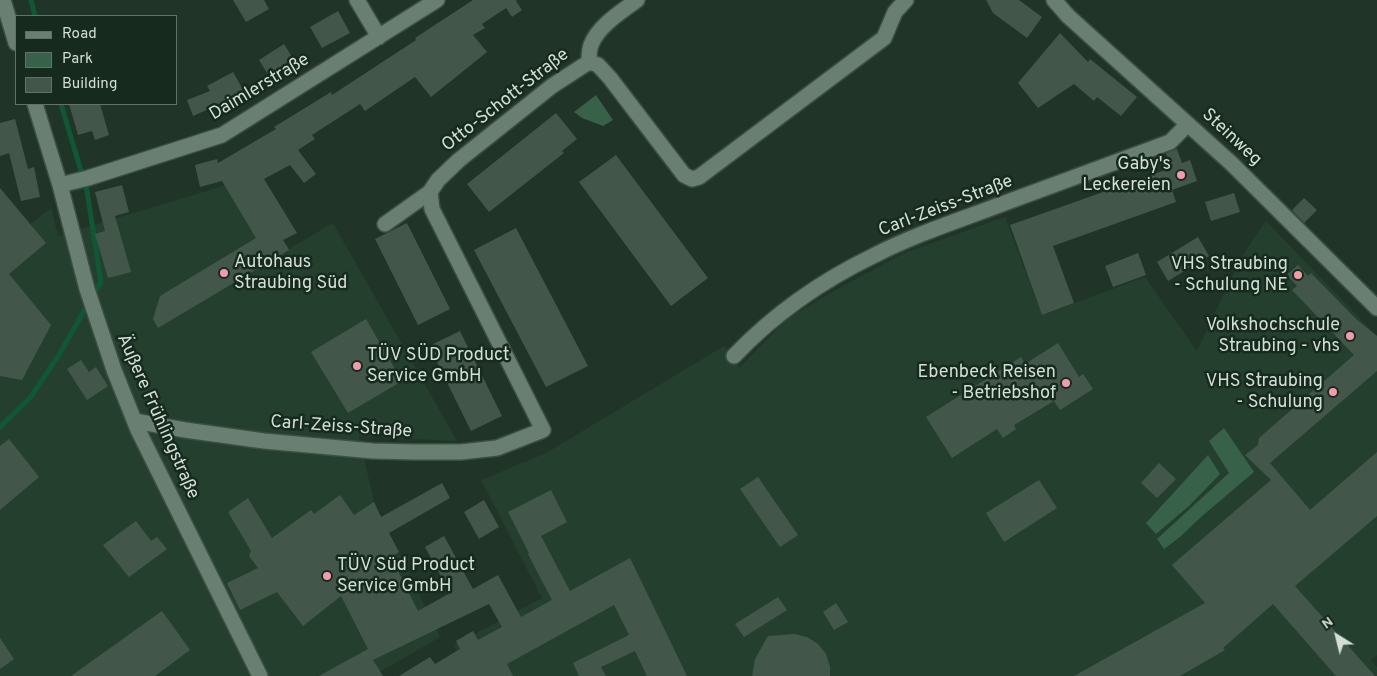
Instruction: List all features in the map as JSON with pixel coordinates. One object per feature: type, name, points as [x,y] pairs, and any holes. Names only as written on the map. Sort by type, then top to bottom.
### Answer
[{"type":"street","points":[[3,0],[15,39]]},
{"type":"street","points":[[357,0],[379,37]]},
{"type":"street","name":"Daimlerstraße","points":[[60,185],[84,180],[222,134],[436,0]]},
{"type":"street","points":[[589,62],[590,46],[599,32],[637,0]]},
{"type":"street","name":"Otto-Schott-Straße","points":[[385,224],[430,192],[438,180],[459,160],[552,86],[589,62],[598,65],[610,78],[684,175],[692,179],[699,176],[884,38],[895,12],[906,0]]},
{"type":"street","name":"Steinweg","points":[[1054,0],[1068,16],[1188,124],[1377,308]]},
{"type":"street","name":"Äußere Frühlingstraße","points":[[35,105],[60,185],[86,289],[114,370],[135,421],[260,676]]},
{"type":"street","name":"Carl-Zeiss-Straße","points":[[734,356],[753,337],[795,302],[876,254],[934,230],[1170,142],[1188,124]]},
{"type":"street","name":"Carl-Zeiss-Straße","points":[[135,421],[264,441],[373,451],[414,452],[461,452],[497,448],[543,430],[432,209],[430,192]]},
{"type":"shaded area","points":[[246,179],[289,249],[333,223],[457,441],[359,436],[374,502],[440,637],[373,676],[0,676],[0,188],[30,224],[51,208],[58,236]]},
{"type":"shaded area","points":[[1005,217],[1042,315],[1145,277],[1197,351],[1242,256],[1266,221],[1377,336],[1377,655],[1371,660],[1377,667],[1377,676],[468,676],[454,645],[542,598],[481,480],[546,453],[724,346],[734,356],[739,368],[786,320],[830,293],[904,253]]},
{"type":"green space","points":[[596,95],[613,120],[603,126],[582,118],[574,112]]},
{"type":"green space","points":[[1224,428],[1254,472],[1164,549],[1157,539],[1229,473],[1209,441]]},
{"type":"green space","points":[[1208,455],[1220,474],[1190,505],[1156,534],[1146,523]]},
{"type":"building","points":[[233,0],[264,0],[269,9],[246,22]]},
{"type":"building","points":[[473,0],[517,0],[522,10],[512,17],[506,8],[482,24],[485,28],[473,35],[487,52],[431,97],[415,77],[365,111],[360,104],[312,135],[315,139],[298,150],[316,174],[304,183],[290,165],[264,179],[297,233],[283,240],[289,250],[158,328],[153,319],[160,296],[256,238],[222,181],[200,187],[195,165],[217,159],[218,163],[276,129],[274,127],[331,92],[332,95]]},
{"type":"building","points":[[986,0],[1019,0],[1042,17],[1027,38],[993,13]]},
{"type":"building","points":[[338,11],[350,33],[322,48],[310,27]]},
{"type":"building","points":[[1060,33],[1088,62],[1090,59],[1137,97],[1121,116],[1097,97],[1094,101],[1074,84],[1038,108],[1018,83]]},
{"type":"building","points":[[284,44],[297,65],[272,81],[259,60]]},
{"type":"building","points":[[233,72],[245,93],[219,107],[218,105],[193,116],[187,100],[210,91],[207,86]]},
{"type":"building","points":[[69,105],[100,105],[109,135],[95,140],[92,131],[78,135]]},
{"type":"building","points":[[556,113],[577,139],[562,151],[564,153],[489,212],[467,184]]},
{"type":"building","points":[[15,119],[28,169],[34,167],[40,197],[21,201],[9,153],[0,156],[0,123]]},
{"type":"building","points":[[1177,149],[1182,163],[1190,160],[1197,181],[1172,190],[1176,202],[1053,246],[1074,303],[1042,315],[1010,225],[1171,168],[1166,153]]},
{"type":"building","points":[[616,155],[708,278],[671,306],[579,182]]},
{"type":"building","points":[[122,185],[129,212],[115,216],[131,272],[108,278],[95,234],[105,231],[95,192]]},
{"type":"building","points":[[0,188],[46,243],[9,274],[51,325],[22,380],[0,376]]},
{"type":"building","points":[[1234,193],[1240,212],[1211,221],[1205,202]]},
{"type":"building","points":[[1304,198],[1317,210],[1304,223],[1292,210]]},
{"type":"building","points":[[407,223],[450,309],[418,325],[375,239]]},
{"type":"building","points":[[516,228],[588,366],[546,387],[474,250]]},
{"type":"building","points":[[1198,237],[1209,256],[1168,281],[1157,262]]},
{"type":"building","points":[[1138,253],[1146,275],[1113,287],[1105,266]]},
{"type":"building","points":[[1298,265],[1308,276],[1311,273],[1356,319],[1377,336],[1377,371],[1270,463],[1310,510],[1377,452],[1377,516],[1295,586],[1375,676],[1336,676],[1273,604],[1223,648],[1225,650],[1180,676],[1074,676],[1205,603],[1172,565],[1271,480],[1245,455],[1258,445],[1259,438],[1354,355],[1292,290],[1297,286],[1287,275]]},
{"type":"building","name":"TÜV SÜD Product Service GmbH","points":[[366,319],[402,381],[348,413],[311,352]]},
{"type":"building","points":[[460,331],[502,416],[471,431],[429,346]]},
{"type":"building","points":[[1058,343],[1079,377],[1083,374],[1093,389],[1060,410],[1054,401],[1014,425],[1016,429],[1003,438],[997,429],[952,458],[926,417],[1021,357],[1025,364]]},
{"type":"building","points":[[81,360],[89,372],[96,367],[108,386],[87,400],[67,369]]},
{"type":"building","points":[[9,439],[39,477],[0,510],[0,446]]},
{"type":"building","points":[[1159,463],[1176,479],[1157,498],[1141,483]]},
{"type":"building","points":[[758,477],[798,535],[780,547],[740,489]]},
{"type":"building","points":[[1039,480],[1057,508],[1004,542],[986,513]]},
{"type":"building","points":[[442,483],[450,498],[389,533],[399,552],[391,557],[418,611],[450,593],[425,547],[444,536],[473,589],[498,575],[521,617],[552,600],[508,512],[551,490],[567,522],[541,536],[570,591],[630,558],[687,676],[647,676],[635,651],[601,667],[606,676],[579,676],[573,663],[629,635],[614,605],[507,664],[513,676],[399,676],[430,657],[435,664],[460,649],[456,641],[473,631],[478,640],[502,627],[489,604],[373,660],[383,676],[319,676],[368,649],[341,596],[303,626],[277,592],[240,610],[227,583],[258,568],[249,556],[251,551],[228,512],[248,498],[272,538],[311,510],[314,514],[340,495],[354,515],[374,502],[381,517]]},
{"type":"building","points":[[484,500],[499,527],[479,539],[464,512]]},
{"type":"building","points":[[136,521],[151,541],[157,537],[167,549],[129,577],[103,545]]},
{"type":"building","points":[[778,597],[787,610],[744,637],[735,624]]},
{"type":"building","points":[[836,603],[848,622],[834,630],[823,612]]},
{"type":"building","points":[[162,611],[190,650],[155,676],[71,676]]},
{"type":"building","points":[[794,634],[807,637],[818,644],[826,654],[830,667],[830,676],[752,676],[755,659],[768,636]]},
{"type":"building","points":[[0,638],[14,659],[0,669]]},
{"type":"waterway","points":[[31,0],[35,15]]},
{"type":"waterway","points":[[61,105],[87,191],[101,282],[92,297]]},
{"type":"waterway","points":[[0,427],[30,398],[59,355],[88,304]]},
{"type":"place","name":"Gaby's Leckereien","points":[[1181,175]]},
{"type":"place","name":"Autohaus Straubing Süd","points":[[224,273]]},
{"type":"place","name":"VHS Straubing - Schulung NE","points":[[1298,275]]},
{"type":"place","name":"Volkshochschule Straubing - vhs","points":[[1350,336]]},
{"type":"place","name":"TÜV SÜD Product Service GmbH","points":[[357,366]]},
{"type":"place","name":"Ebenbeck Reisen - Betriebshof","points":[[1066,383]]},
{"type":"place","name":"VHS Straubing - Schulung","points":[[1333,392]]},
{"type":"place","name":"TÜV Süd Product Service GmbH","points":[[327,576]]}]
